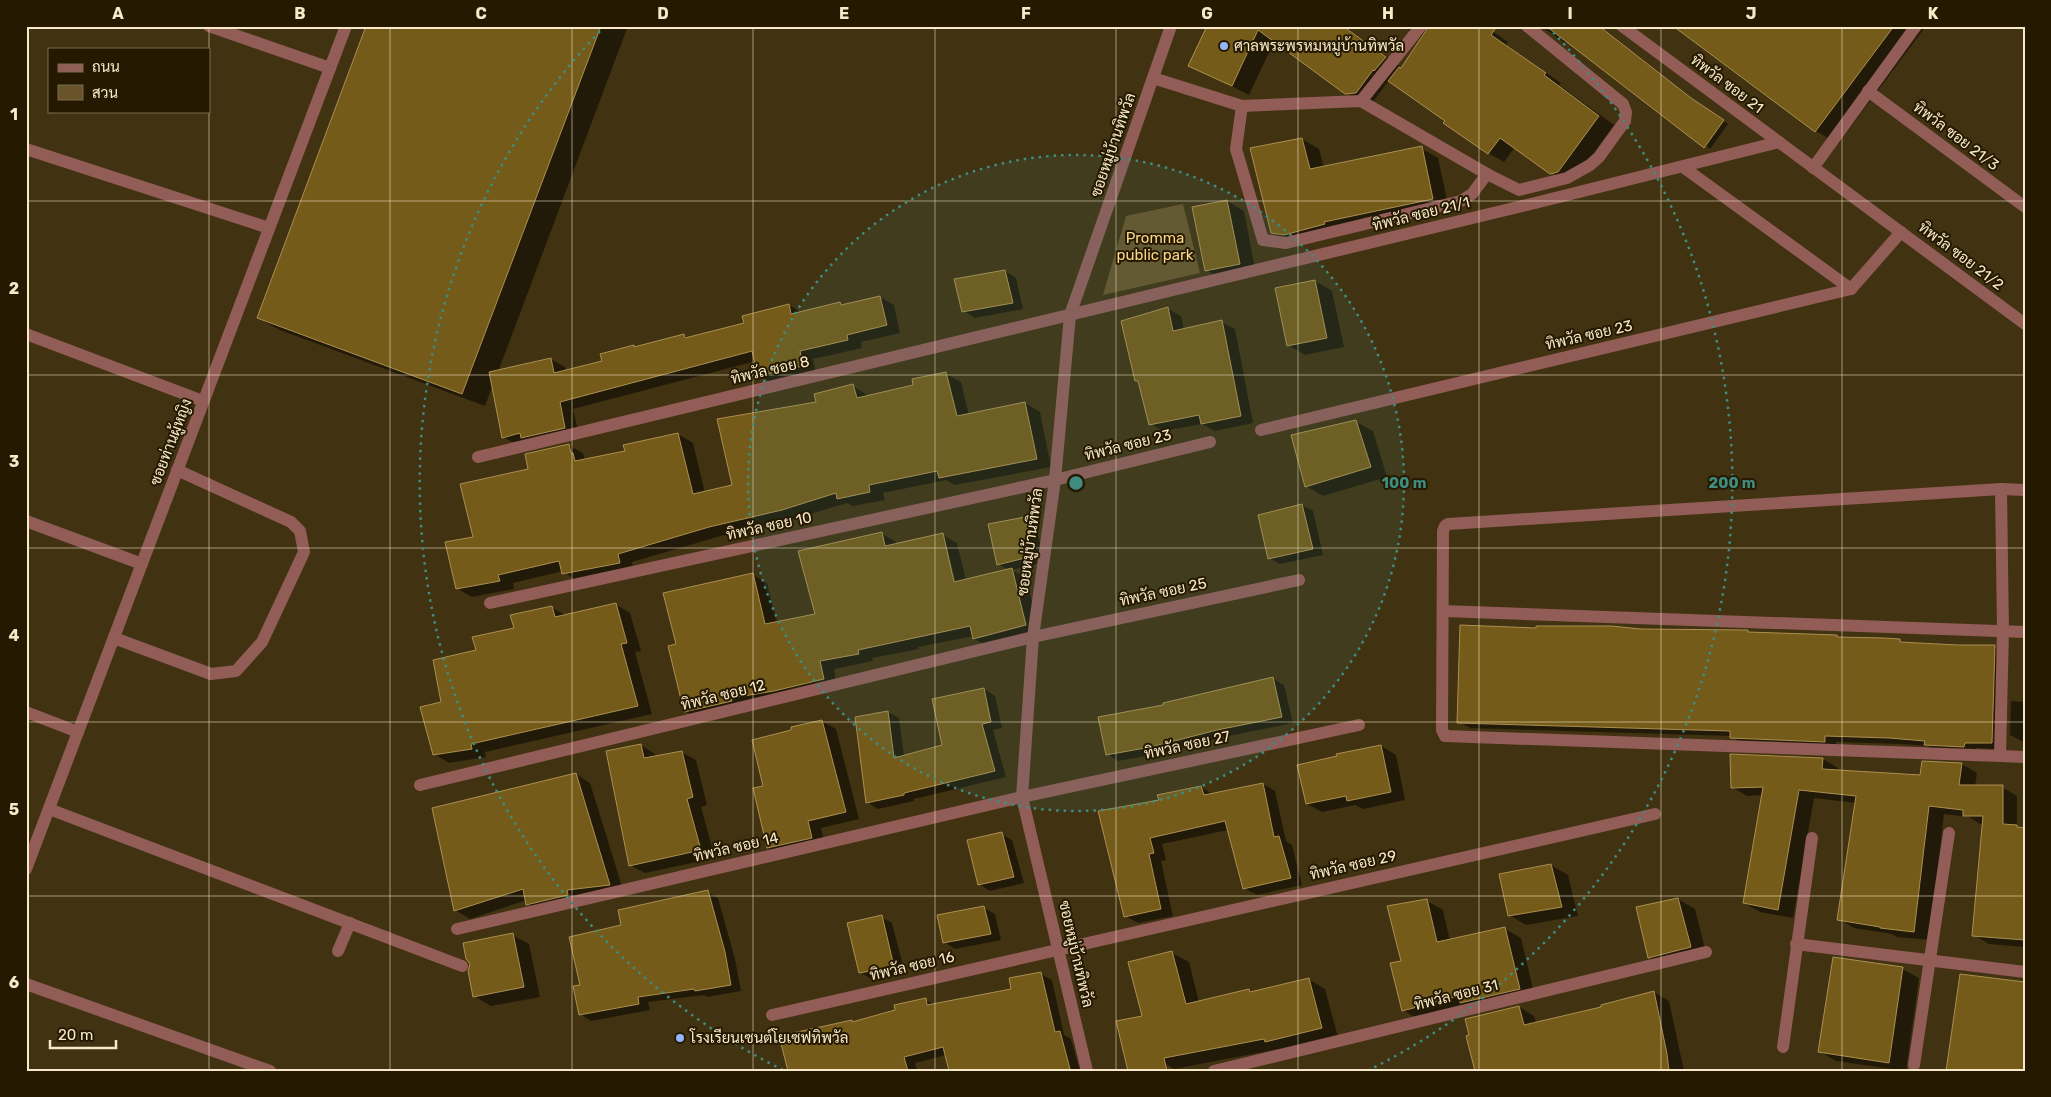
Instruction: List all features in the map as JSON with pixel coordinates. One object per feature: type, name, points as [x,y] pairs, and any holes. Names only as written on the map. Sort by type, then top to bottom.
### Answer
[{"type":"street","points":[[209,26],[330,68]]},
{"type":"street","name":"ซอยท่านผู้หญิง","points":[[26,869],[346,26]]},
{"type":"street","name":"ซอยหมู่บ้านทิพวัล","points":[[1088,1071],[1072,1013],[1059,948],[1022,797],[1034,637],[1055,480],[1070,315],[1171,26]]},
{"type":"street","points":[[1361,101],[1421,26]]},
{"type":"street","points":[[1153,78],[1242,106],[1361,101],[1518,190],[1567,178],[1580,172],[1600,157],[1625,121],[1626,112],[1623,104],[1527,26]]},
{"type":"street","name":"ทิพวัล ซอย 21","points":[[1622,26],[1813,168]]},
{"type":"street","points":[[1813,168],[1916,26]]},
{"type":"street","name":"ทิพวัล ซอย 21/3","points":[[1868,90],[2025,207]]},
{"type":"street","points":[[1242,106],[1236,149],[1263,240],[1286,243],[1461,201],[1472,194],[1487,174]]},
{"type":"street","name":"ทิพวัล ซอย 21/1","points":[[1070,315],[1683,167],[1779,142]]},
{"type":"street","points":[[26,150],[269,228]]},
{"type":"street","points":[[1683,167],[1850,289],[1901,232]]},
{"type":"street","name":"ทิพวัล ซอย 21/2","points":[[1813,168],[2025,324]]},
{"type":"street","name":"ทิพวัล ซอย 23","points":[[1261,430],[1850,289]]},
{"type":"street","name":"ทิพวัล ซอย 8","points":[[478,456],[1070,315]]},
{"type":"street","points":[[26,334],[203,401]]},
{"type":"street","name":"ทิพวัล ซอย 23","points":[[1055,480],[1210,442]]},
{"type":"street","points":[[114,638],[212,674],[236,671],[262,642],[304,552],[300,531],[291,522],[177,470]]},
{"type":"street","name":"ทิพวัล ซอย 10","points":[[490,603],[1055,480]]},
{"type":"street","points":[[2000,756],[2003,631],[2001,489]]},
{"type":"street","points":[[2025,490],[2001,489],[1448,524],[1443,531],[1442,611],[1442,730],[1445,736],[2025,757]]},
{"type":"street","points":[[26,521],[142,564]]},
{"type":"street","name":"ทิพวัล ซอย 25","points":[[1034,637],[1299,580]]},
{"type":"street","points":[[1442,611],[2025,632]]},
{"type":"street","name":"ทิพวัล ซอย 12","points":[[420,786],[1034,637]]},
{"type":"street","points":[[26,712],[78,732]]},
{"type":"street","name":"ทิพวัล ซอย 27","points":[[1022,797],[1359,725]]},
{"type":"street","name":"ทิพวัล ซอย 14","points":[[457,929],[1022,797]]},
{"type":"street","points":[[49,809],[462,966]]},
{"type":"street","name":"ทิพวัล ซอย 29","points":[[1059,948],[1654,814]]},
{"type":"street","points":[[1914,1065],[1949,833]]},
{"type":"street","points":[[1783,1047],[1812,838]]},
{"type":"street","points":[[338,951],[350,923]]},
{"type":"street","points":[[1796,944],[2025,972]]},
{"type":"street","name":"ทิพวัล ซอย 16","points":[[772,1015],[1059,948]]},
{"type":"street","name":"ทิพวัล ซอย 31","points":[[1214,1071],[1706,952]]},
{"type":"street","points":[[26,984],[270,1071]]},
{"type":"green space","name":"Promma public park","points":[[1183,204],[1200,273],[1103,295],[1126,216]]},
{"type":"building","points":[[366,26],[601,26],[462,394],[257,318]]},
{"type":"building","points":[[1207,26],[1343,26],[1386,57],[1373,70],[1356,93],[1345,94],[1258,30],[1232,86],[1188,66]]},
{"type":"building","points":[[1429,26],[1497,26],[1491,35],[1546,73],[1544,75],[1599,116],[1558,172],[1550,174],[1500,138],[1488,154],[1388,81],[1399,67],[1401,68]]},
{"type":"building","points":[[1546,26],[1599,26],[1691,98],[1724,120],[1704,148]]},
{"type":"building","points":[[1673,26],[1894,26],[1815,132]]},
{"type":"building","points":[[1302,138],[1310,169],[1422,146],[1433,199],[1324,222],[1325,224],[1284,235],[1271,233],[1250,148]]},
{"type":"building","points":[[1227,200],[1240,264],[1205,271],[1192,207]]},
{"type":"building","points":[[1005,270],[1013,303],[962,312],[954,279]]},
{"type":"building","points":[[1315,280],[1327,338],[1287,346],[1275,288]]},
{"type":"building","points":[[880,296],[887,325],[847,335],[848,340],[800,351],[803,366],[758,376],[752,351],[560,402],[565,428],[521,438],[520,433],[502,438],[489,372],[551,358],[554,373],[602,361],[600,354],[634,345],[634,347],[684,334],[685,338],[744,323],[742,316],[789,304],[791,314],[840,302],[841,305]]},
{"type":"building","points":[[1168,307],[1173,331],[1222,320],[1241,416],[1201,424],[1199,415],[1149,425],[1138,381],[1135,381],[1121,321]]},
{"type":"building","points":[[946,372],[957,416],[1025,402],[1037,459],[939,478],[937,471],[869,485],[870,492],[837,499],[836,493],[782,510],[709,527],[618,554],[620,563],[562,574],[559,561],[498,575],[500,581],[456,589],[445,542],[473,537],[460,484],[528,469],[525,454],[569,444],[575,461],[625,451],[623,445],[678,433],[693,494],[732,485],[717,419],[816,402],[814,394],[853,384],[857,398],[913,385],[912,379]]},
{"type":"building","points":[[1356,420],[1371,467],[1305,487],[1291,435]]},
{"type":"building","points":[[1302,504],[1313,549],[1268,559],[1258,515]]},
{"type":"building","points":[[1025,517],[1033,556],[997,565],[988,524]]},
{"type":"building","points":[[882,532],[885,546],[943,533],[954,582],[1012,568],[1026,625],[973,639],[970,626],[858,650],[859,654],[820,661],[824,679],[774,691],[731,698],[732,701],[684,712],[668,646],[676,644],[663,593],[753,573],[765,624],[815,614],[798,551]]},
{"type":"building","points":[[616,603],[627,643],[621,644],[638,706],[471,744],[472,749],[433,755],[420,707],[441,702],[433,660],[476,650],[472,637],[514,628],[510,615],[552,606],[555,617]]},
{"type":"building","points":[[1460,625],[1536,628],[1536,626],[1611,626],[1641,629],[1748,630],[1748,632],[1900,639],[1900,642],[1995,645],[1992,743],[1965,743],[1964,747],[1924,745],[1925,741],[1889,738],[1825,736],[1825,742],[1730,738],[1730,731],[1457,723]]},
{"type":"building","points":[[1273,677],[1282,717],[1217,730],[1151,747],[1106,755],[1098,717],[1163,705],[1163,703]]},
{"type":"building","points":[[984,688],[991,722],[982,724],[995,771],[866,803],[855,717],[888,711],[894,758],[942,745],[932,699]]},
{"type":"building","points":[[822,720],[846,812],[808,821],[812,838],[767,848],[753,788],[763,786],[752,740],[791,730],[791,727]]},
{"type":"building","points":[[641,744],[644,758],[682,751],[693,797],[687,799],[701,850],[629,866],[606,751]]},
{"type":"building","points":[[1381,745],[1391,792],[1347,801],[1346,796],[1306,804],[1297,765],[1337,756],[1336,754]]},
{"type":"building","points":[[1730,754],[1823,758],[1822,769],[1920,775],[1922,761],[1962,763],[1959,785],[2003,785],[2003,824],[2017,825],[2017,827],[2025,828],[2025,940],[1972,936],[1983,816],[1963,816],[1963,810],[1929,806],[1914,932],[1837,920],[1856,796],[1799,790],[1778,910],[1743,903],[1763,787],[1731,788]]},
{"type":"building","points":[[576,773],[610,885],[567,890],[568,895],[526,905],[523,889],[454,911],[432,808]]},
{"type":"building","points":[[1263,783],[1274,837],[1279,836],[1291,878],[1243,889],[1225,821],[1150,838],[1154,853],[1149,854],[1161,909],[1124,917],[1098,811],[1159,800],[1157,795],[1201,786],[1204,795]]},
{"type":"building","points":[[1002,832],[1014,877],[978,885],[967,840]]},
{"type":"building","points":[[1551,864],[1562,907],[1508,916],[1499,874]]},
{"type":"building","points":[[708,890],[725,952],[731,985],[638,997],[639,1004],[579,1015],[573,986],[580,985],[569,937],[621,925],[618,910]]},
{"type":"building","points":[[1678,898],[1691,947],[1648,958],[1636,907]]},
{"type":"building","points":[[1427,899],[1437,942],[1505,927],[1520,989],[1460,1003],[1459,996],[1402,1011],[1390,963],[1401,961],[1387,906]]},
{"type":"building","points":[[984,906],[991,934],[943,943],[937,915]]},
{"type":"building","points":[[882,915],[894,967],[859,973],[847,923]]},
{"type":"building","points":[[513,933],[524,987],[473,997],[468,971],[470,964],[466,959],[463,943]]},
{"type":"building","points":[[1172,951],[1186,1004],[1249,989],[1250,992],[1309,978],[1322,1028],[1265,1042],[1264,1039],[1164,1058],[1167,1071],[1128,1071],[1116,1021],[1142,1016],[1128,962]]},
{"type":"building","points":[[1833,957],[1903,967],[1889,1063],[1818,1052]]},
{"type":"building","points":[[1041,972],[1055,1032],[1060,1031],[1070,1069],[1058,1071],[949,1071],[943,1047],[904,1057],[908,1071],[788,1071],[779,1036],[852,1020],[852,1022],[895,1010],[894,1005],[926,998],[927,1005],[1011,989],[1009,978]]},
{"type":"building","points":[[1960,974],[2025,982],[2025,1071],[1946,1071]]},
{"type":"building","points":[[1654,991],[1669,1071],[1475,1071],[1466,1036],[1469,1035],[1465,1019],[1519,1006],[1524,1025],[1601,1007],[1601,1005]]},
{"type":"place","name":"ศาลพระพรหมหมู่บ้านทิพวัล","points":[[1224,46]]},
{"type":"place","name":"โรงเรียนเซนต์โยเซฟทิพวัล","points":[[680,1038]]}]
